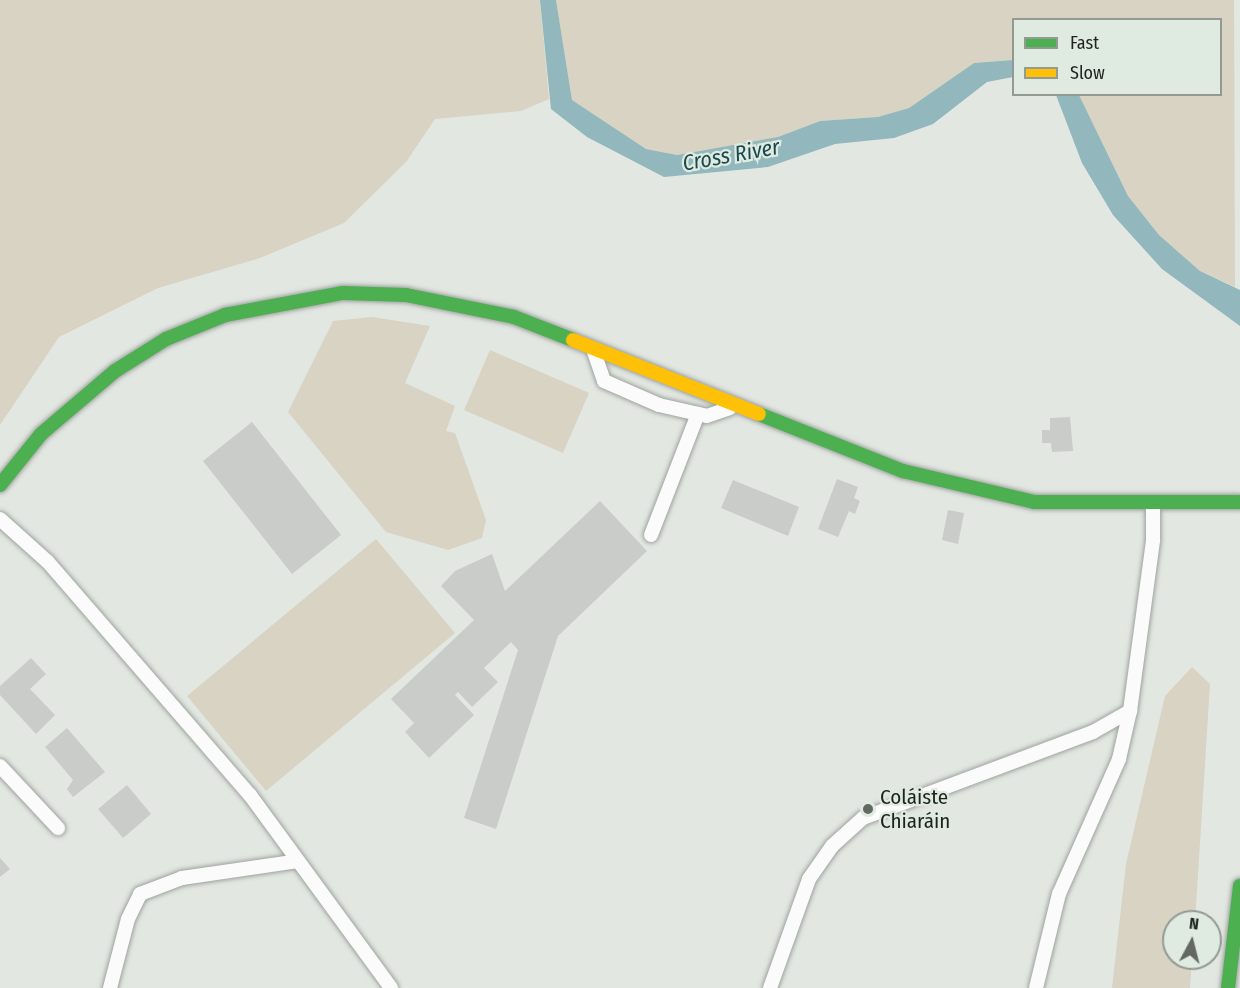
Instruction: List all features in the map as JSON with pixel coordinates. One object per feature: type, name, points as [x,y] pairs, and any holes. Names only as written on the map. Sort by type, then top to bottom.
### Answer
[{"type":"street","points":[[0,485],[41,434],[115,371],[166,339],[225,315],[276,303],[343,293],[440,300],[514,317],[903,471],[966,489],[1034,502],[1153,504],[1240,502]]},
{"type":"street","points":[[1228,988],[1240,886]]},
{"type":"lane","points":[[593,348],[604,381],[659,405],[707,416],[738,405]]},
{"type":"lane","points":[[651,535],[698,414]]},
{"type":"lane","points":[[1036,988],[1059,894],[1119,759],[1130,711],[1153,540],[1153,504]]},
{"type":"lane","points":[[0,519],[48,562],[250,795],[391,988]]},
{"type":"lane","points":[[770,988],[809,879],[832,846],[862,818],[1093,732],[1130,711]]},
{"type":"lane","points":[[0,766],[58,828]]},
{"type":"lane","points":[[110,988],[128,919],[140,894],[182,878],[298,861]]},
{"type":"shaded area","points":[[0,0],[540,0],[549,99],[521,111],[435,119],[406,162],[344,223],[260,258],[158,288],[59,337],[0,425]]},
{"type":"shaded area","points":[[556,0],[1234,0],[1235,287],[1200,271],[1159,235],[1128,196],[1079,96],[1222,96],[1222,18],[1012,18],[1012,60],[974,63],[909,108],[878,117],[820,121],[778,137],[677,155],[646,149],[572,100]]},
{"type":"shaded area","points":[[372,317],[430,326],[405,383],[455,406],[446,431],[455,433],[486,520],[482,538],[448,550],[386,532],[288,412],[333,321]]},
{"type":"shaded area","points":[[490,350],[589,393],[563,453],[464,410]]},
{"type":"shaded area","points":[[376,539],[455,633],[266,791],[187,696]]},
{"type":"shaded area","points":[[1192,667],[1210,684],[1196,910],[1162,910],[1162,970],[1191,970],[1190,988],[1112,988],[1126,864],[1165,696]]},
{"type":"water","name":"Cross River","points":[[540,0],[556,0],[572,100],[646,149],[677,155],[778,137],[820,121],[878,117],[909,108],[974,63],[1012,60],[1012,77],[987,82],[933,124],[894,138],[835,144],[768,167],[664,177],[587,137],[551,109]]},
{"type":"water","points":[[1056,96],[1079,96],[1128,196],[1159,235],[1200,271],[1240,290],[1240,326],[1162,269],[1113,215],[1082,163]]},
{"type":"building","points":[[1070,417],[1073,451],[1052,452],[1051,443],[1042,443],[1042,430],[1050,430],[1050,418]]},
{"type":"building","points":[[252,422],[341,535],[292,574],[203,461]]},
{"type":"building","points":[[837,479],[858,487],[854,498],[860,501],[855,514],[849,511],[838,537],[818,529]]},
{"type":"building","points":[[733,480],[799,507],[788,536],[721,508]]},
{"type":"building","points":[[600,501],[647,551],[558,636],[496,829],[464,818],[518,650],[511,642],[484,668],[498,682],[472,707],[458,692],[455,695],[474,715],[429,758],[405,732],[414,723],[391,699],[474,620],[441,586],[455,571],[492,554],[505,591]]},
{"type":"building","points":[[948,510],[964,513],[958,544],[942,540]]},
{"type":"building","points":[[31,658],[46,674],[30,689],[55,715],[36,734],[0,695],[0,686]]},
{"type":"building","points":[[67,728],[105,772],[73,797],[67,789],[73,780],[45,747]]},
{"type":"building","points":[[127,785],[151,814],[123,838],[98,809]]},
{"type":"building","points":[[0,858],[10,869],[0,877]]},
{"type":"traffic: fast","points":[[0,485],[41,434],[115,371],[166,339],[225,315],[343,293],[406,295],[514,317],[573,340]]},
{"type":"traffic: fast","points":[[759,414],[903,471],[1034,502],[1240,502]]},
{"type":"traffic: fast","points":[[1228,988],[1240,886]]},
{"type":"traffic: slow","points":[[573,340],[759,414]]},
{"type":"place","name":"Coláiste Chiaráin","points":[[868,809]]}]
